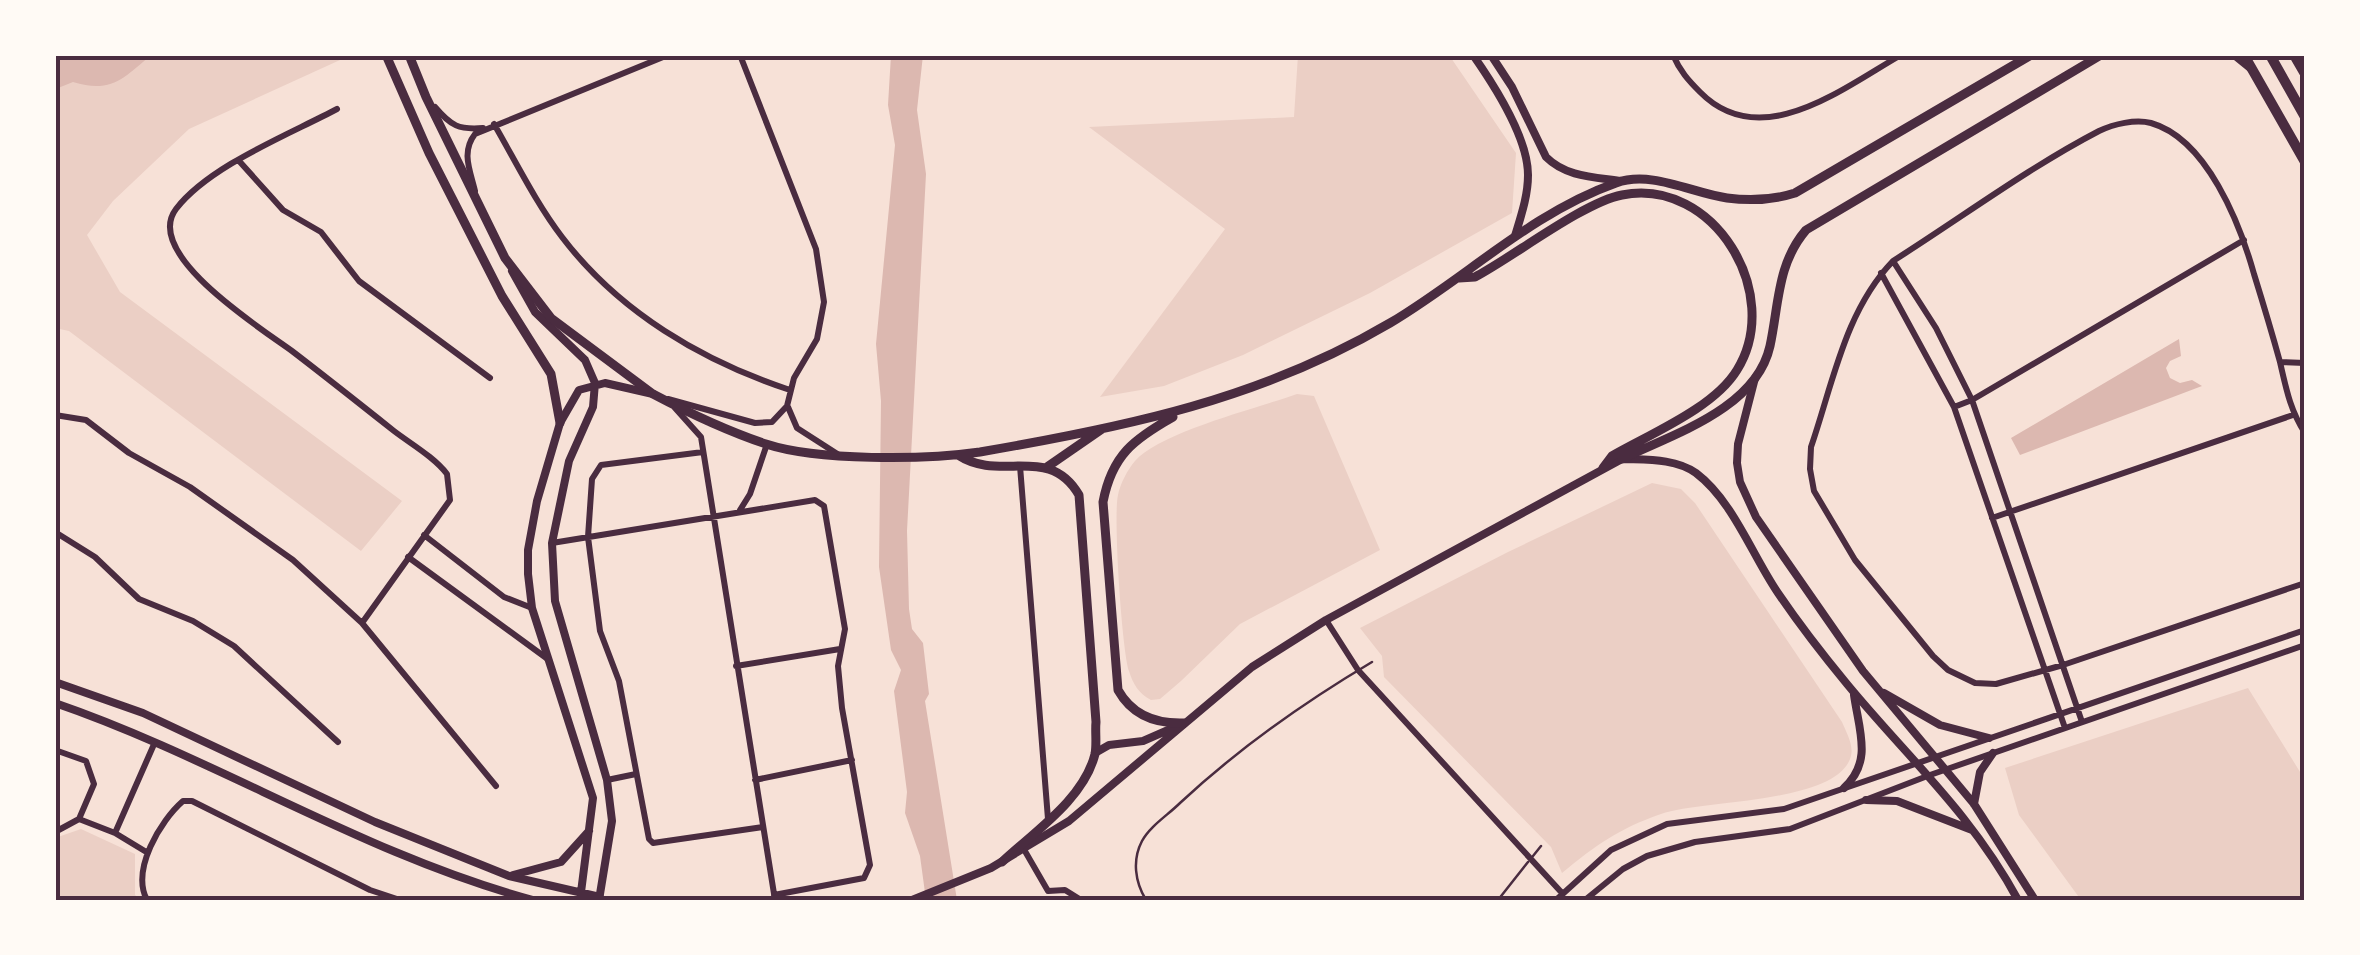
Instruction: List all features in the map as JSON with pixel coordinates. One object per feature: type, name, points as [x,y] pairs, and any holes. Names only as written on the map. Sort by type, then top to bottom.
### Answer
[{"type":"main road","points":[[386,55],[428,153],[502,296],[552,374],[560,423]]},
{"type":"main road","points":[[409,55],[505,258],[551,318],[670,404],[766,444],[840,456],[955,455],[1181,412],[1247,391],[1388,324],[1515,236],[1584,196],[1621,180],[1676,185],[1724,198],[1776,199],[1795,193],[2031,55]]},
{"type":"main road","points":[[1622,459],[1710,415],[1755,378],[1770,349],[1788,254],[1806,230],[2101,55]]},
{"type":"main road","points":[[2234,55],[2253,70]]},
{"type":"main road","points":[[2244,55],[2305,162]]},
{"type":"main road","points":[[2270,55],[2305,116]]},
{"type":"main road","points":[[2294,55],[2305,74]]},
{"type":"main road","points":[[1456,278],[1475,277],[1599,204],[1622,195],[1673,198],[1714,224],[1731,245],[1751,293],[1754,313],[1747,352],[1735,374],[1706,401],[1612,456],[1603,468]]},
{"type":"main road","points":[[1181,412],[1130,444],[1107,483],[1103,502],[1118,690],[1140,714],[1155,721],[1184,723]]},
{"type":"main road","points":[[1047,467],[1104,427]]},
{"type":"main road","points":[[955,455],[984,468],[1047,467],[1070,480],[1079,495],[1095,754],[1076,789],[1023,847],[1002,862]]},
{"type":"street","points":[[478,201],[466,154],[468,144],[485,128],[668,55]]},
{"type":"street","points":[[740,55],[820,263],[823,317],[790,390],[788,406],[797,428],[840,456]]},
{"type":"street","points":[[1473,55],[1509,116],[1527,160],[1526,198],[1515,236]]},
{"type":"street","points":[[1491,55],[1552,163],[1574,174],[1621,180]]},
{"type":"street","points":[[1673,55],[1680,71],[1710,102],[1739,116],[1769,119],[1799,112],[1901,55]]},
{"type":"street","points":[[426,97],[458,129],[485,128]]},
{"type":"street","points":[[1509,116],[1521,107]]},
{"type":"street","points":[[337,109],[198,187],[176,210],[169,234],[202,282],[234,310],[444,470],[450,500],[362,623]]},
{"type":"street","points":[[2305,433],[2293,415],[2244,240],[2205,164],[2192,148],[2166,130],[2148,122],[2124,122],[2101,130],[1893,261],[1880,273],[1856,311],[1811,447],[1814,491],[1855,560],[1933,656],[1948,670],[1975,683],[1986,685],[2062,665],[2305,583]]},
{"type":"street","points":[[494,124],[561,236],[614,294],[694,350],[790,390]]},
{"type":"street","points":[[239,162],[283,210],[321,232],[359,281],[490,378]]},
{"type":"street","points":[[1954,407],[2244,240]]},
{"type":"street","points":[[55,682],[143,713],[376,822],[509,876],[600,898],[612,821],[607,780],[555,601],[552,543],[569,461],[594,408],[595,383],[585,360],[534,312],[505,258]]},
{"type":"street","points":[[1893,261],[1936,328],[1972,400],[2082,722]]},
{"type":"street","points":[[1880,273],[1954,407],[2065,728]]},
{"type":"street","points":[[2280,362],[2305,363]]},
{"type":"street","points":[[1755,378],[1736,463],[1746,498],[1810,599],[1880,690],[1948,769],[2035,900]]},
{"type":"street","points":[[581,896],[592,798],[532,608],[528,550],[537,501],[560,423],[579,390],[595,383],[653,394],[755,423],[772,422],[788,406]]},
{"type":"street","points":[[552,543],[714,516],[739,511],[820,502],[824,506],[845,629],[838,666],[870,865],[864,878],[775,898],[736,666],[714,516],[701,437],[670,404]]},
{"type":"street","points":[[55,415],[86,420],[129,454],[190,488],[293,560],[362,623],[496,786]]},
{"type":"street","points":[[1992,518],[2293,415]]},
{"type":"street","points":[[739,511],[750,494],[766,444]]},
{"type":"street","points":[[704,452],[602,465],[592,479],[588,537],[600,631],[619,680],[649,840],[652,843],[763,827]]},
{"type":"street","points":[[1081,900],[1065,890],[1048,891],[1023,847],[1069,821],[1252,666],[1326,620],[1622,459],[1677,464],[1707,483],[1778,592],[1854,692],[1919,762],[1976,832],[2018,900]]},
{"type":"street","points":[[1020,466],[1048,819]]},
{"type":"street","points":[[55,532],[95,557],[139,599],[193,621],[234,646],[338,742]]},
{"type":"street","points":[[424,535],[504,597],[532,608]]},
{"type":"street","points":[[408,557],[550,660]]},
{"type":"street","points":[[1326,620],[1358,670],[1562,893]]},
{"type":"street","points":[[1556,900],[1611,850],[1667,824],[1784,809],[2305,630]]},
{"type":"street","points":[[1584,900],[1623,869],[1647,856],[1695,842],[1790,829],[1930,775],[2305,645]]},
{"type":"street","points":[[736,666],[840,649]]},
{"type":"street","points":[[1880,690],[1940,725],[1989,738]]},
{"type":"street","points":[[1844,788],[1858,776],[1863,758],[1854,692]]},
{"type":"street","points":[[55,703],[155,741],[371,844],[533,900]]},
{"type":"street","points":[[1095,754],[1108,745],[1142,741],[1184,723]]},
{"type":"street","points":[[115,833],[155,741]]},
{"type":"street","points":[[55,750],[86,761],[94,784],[79,819],[55,832]]},
{"type":"street","points":[[1974,804],[1980,772],[1993,753]]},
{"type":"street","points":[[755,780],[852,760]]},
{"type":"street","points":[[607,780],[636,774]]},
{"type":"street","points":[[1866,800],[1908,804],[1976,832]]},
{"type":"street","points":[[147,900],[142,890],[148,853],[183,801],[192,801],[370,890],[400,900]]},
{"type":"street","points":[[79,819],[115,833],[148,853]]},
{"type":"street","points":[[509,876],[561,862],[591,828]]},
{"type":"street","points":[[912,900],[1002,862]]},
{"type":"lane","points":[[1146,900],[1137,881],[1136,862],[1141,843],[1150,831],[1208,776],[1291,712],[1372,662]]},
{"type":"lane","points":[[1498,900],[1541,846]]},
{"type":"shaded area","points":[[55,55],[351,55],[189,129],[113,201],[87,235],[120,292],[402,501],[361,551],[69,331],[55,328]]},
{"type":"shaded area","points":[[151,55],[116,82],[97,86],[73,82],[58,88],[55,94],[55,56]]},
{"type":"shaded area","points":[[891,55],[923,55],[917,110],[926,174],[907,531],[909,609],[912,629],[923,643],[929,694],[925,701],[957,900],[926,900],[920,856],[905,813],[907,792],[894,691],[901,670],[891,650],[879,567],[881,401],[876,344],[895,145],[888,105]]},
{"type":"shaded area","points":[[1298,55],[1449,55],[1516,153],[1512,213],[1370,293],[1243,355],[1164,386],[1100,397],[1225,229],[1089,127],[1294,117]]},
{"type":"shaded area","points":[[2179,339],[2181,356],[2166,368],[2170,378],[2180,383],[2192,380],[2202,386],[2020,455],[2011,438]]},
{"type":"shaded area","points":[[1297,394],[1314,396],[1380,550],[1240,624],[1160,699],[1151,700],[1132,680],[1126,658],[1117,554],[1117,508],[1125,477],[1135,461],[1165,440]]},
{"type":"shaded area","points":[[1652,483],[1681,489],[1695,503],[1842,722],[1850,740],[1850,759],[1839,774],[1819,785],[1661,814],[1608,839],[1562,873],[1551,847],[1384,677],[1382,656],[1360,628]]},
{"type":"shaded area","points":[[2248,688],[2305,780],[2305,900],[2081,900],[2019,815],[2005,768]]},
{"type":"shaded area","points":[[81,829],[135,854],[135,895],[141,900],[55,900],[55,838]]}]
